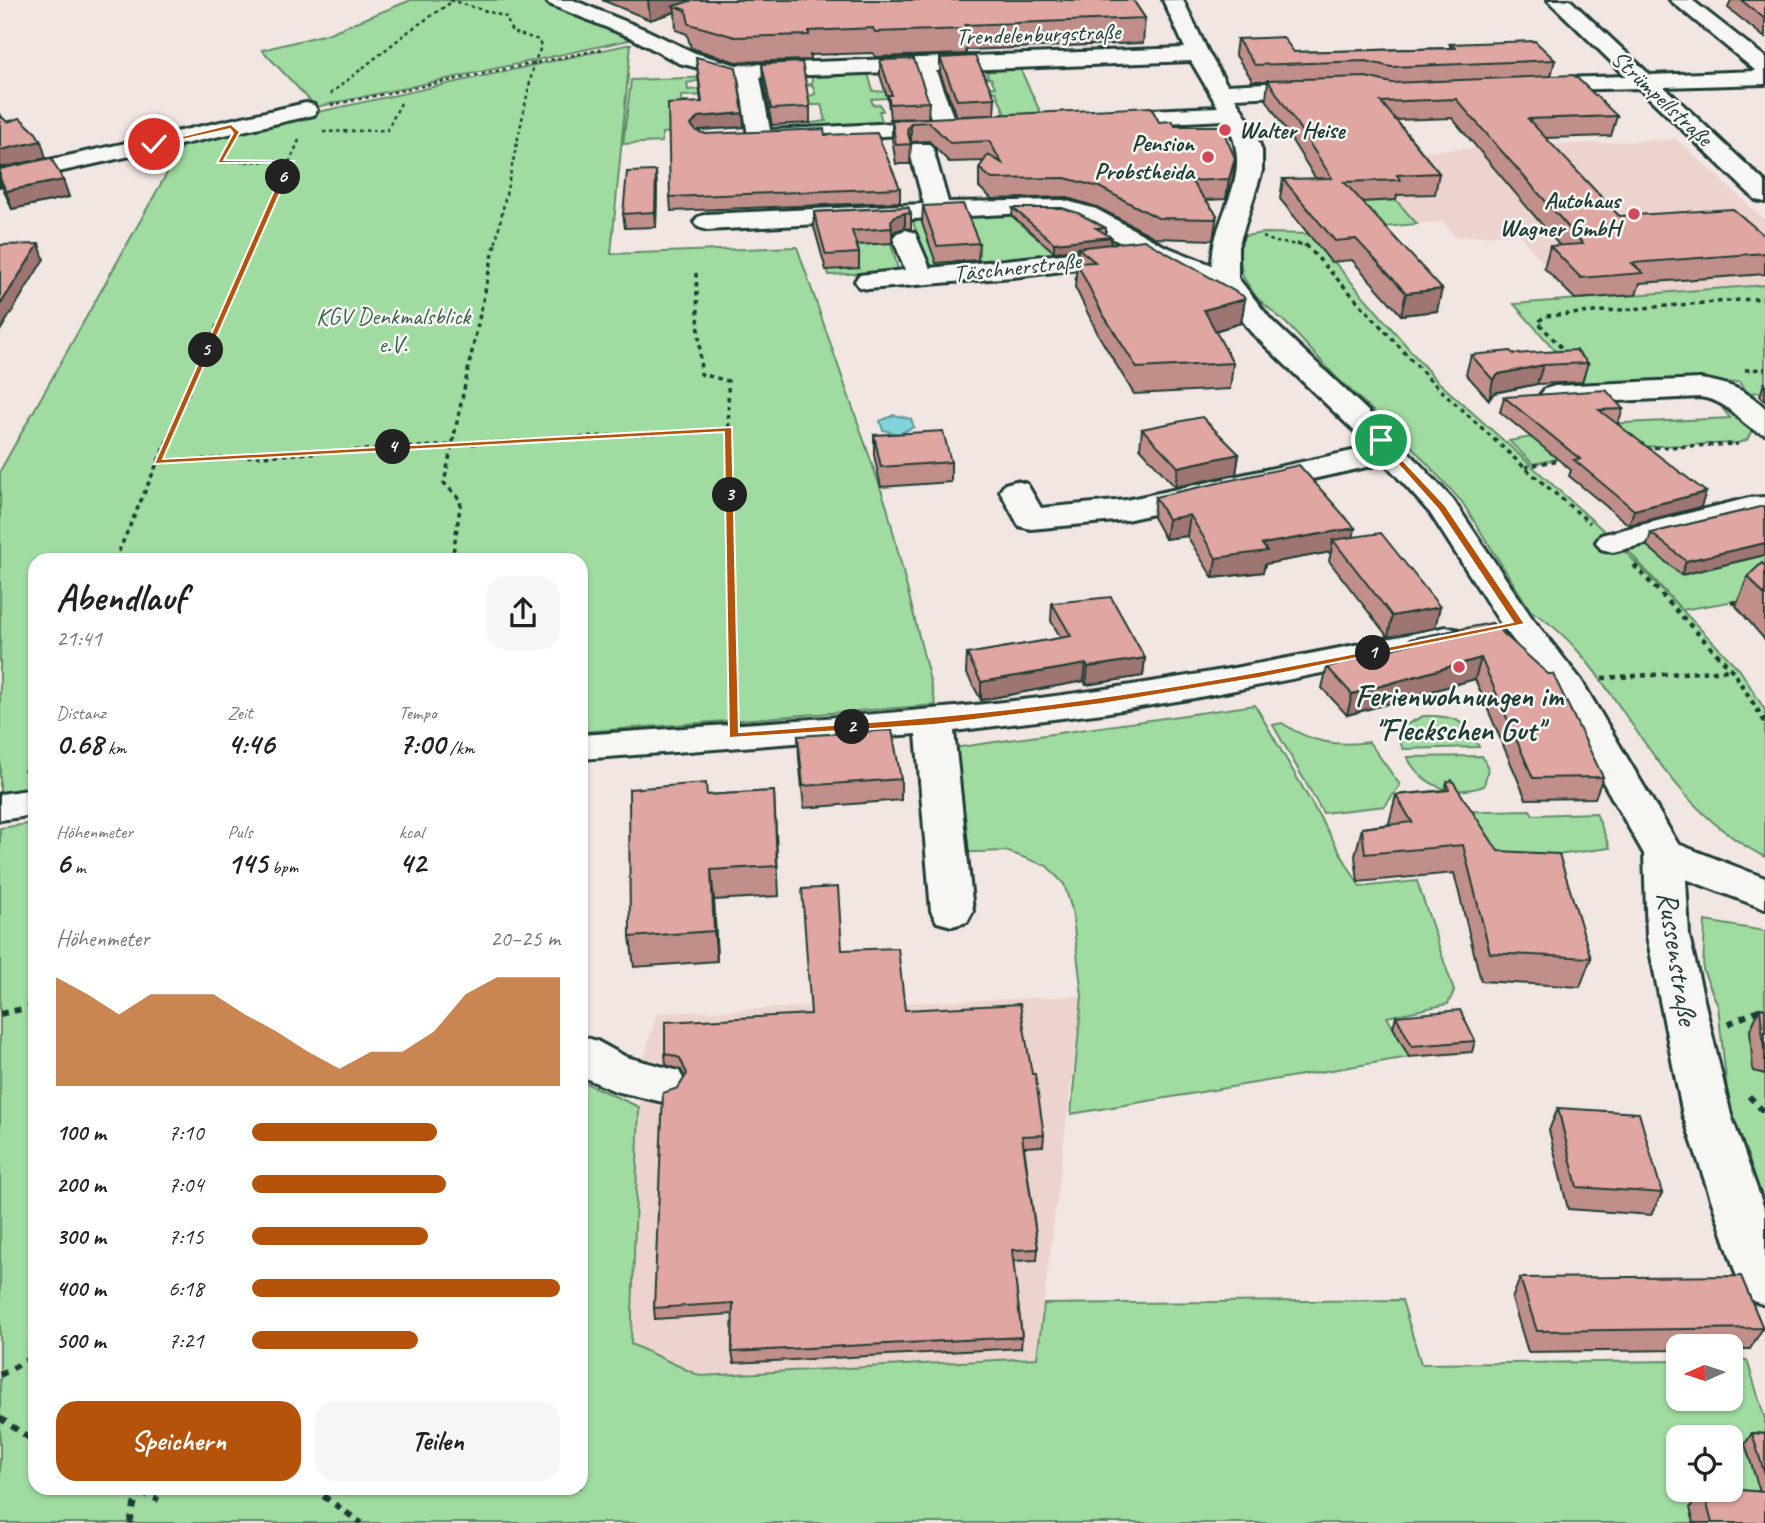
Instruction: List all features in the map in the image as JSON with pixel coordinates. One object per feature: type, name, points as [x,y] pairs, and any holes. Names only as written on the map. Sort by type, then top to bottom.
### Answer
[{"type":"street","name":"Trendelenburgstraße","points":[[556,0],[649,32],[687,58],[736,72],[1198,54]]},
{"type":"street","points":[[1173,0],[1198,54],[1233,113],[1250,151],[1250,171],[1225,247],[1225,279]]},
{"type":"street","name":"Strümpellstraße","points":[[1558,0],[1765,195]]},
{"type":"street","points":[[1680,0],[1765,67]]},
{"type":"street","points":[[926,72],[946,127]]},
{"type":"street","points":[[1512,87],[1765,77]]},
{"type":"street","points":[[750,78],[760,136]]},
{"type":"street","points":[[1220,92],[1337,87]]},
{"type":"street","points":[[1083,121],[1233,113]]},
{"type":"street","points":[[0,178],[231,127],[308,125]]},
{"type":"street","points":[[733,137],[974,126]]},
{"type":"street","points":[[921,149],[938,211]]},
{"type":"street","name":"Täschnerstraße","points":[[708,222],[1026,206],[1063,207],[1087,214],[1156,252],[1225,279]]},
{"type":"street","name":"Täschnerstraße","points":[[906,238],[920,276]]},
{"type":"street","name":"Täschnerstraße","points":[[868,281],[1013,269],[1156,252]]},
{"type":"street","name":"Russenstraße","points":[[1225,279],[1261,326],[1393,452],[1442,507],[1519,624],[1563,680],[1664,854],[1668,936],[1707,1115],[1765,1283]]},
{"type":"street","points":[[1527,398],[1700,388],[1737,396],[1758,434]]},
{"type":"street","points":[[1016,491],[1031,519],[1126,510],[1393,452]]},
{"type":"street","points":[[1613,542],[1749,508],[1765,507]]},
{"type":"street","points":[[588,746],[934,721],[1102,701],[1219,682],[1519,624]]},
{"type":"street","points":[[934,721],[952,911]]},
{"type":"street","points":[[0,807],[28,803]]},
{"type":"street","points":[[1664,854],[1765,894]]},
{"type":"street","points":[[588,1058],[615,1073],[663,1084]]},
{"type":"path","points":[[118,553],[308,125],[409,31],[451,1],[506,17],[512,33],[539,40],[541,47],[534,63],[444,483],[461,501],[453,553]]},
{"type":"path","points":[[308,125],[649,32]]},
{"type":"path","points":[[308,125],[387,130],[401,103]]},
{"type":"path","points":[[231,127],[237,132],[220,162],[290,161]]},
{"type":"path","points":[[1233,224],[1275,242],[1306,245],[1430,380],[1524,467],[1613,542],[1732,670],[1765,722]]},
{"type":"path","points":[[696,273],[701,374],[728,381],[733,736]]},
{"type":"path","points":[[1560,357],[1569,356],[1538,322],[1545,316],[1765,298]]},
{"type":"path","points":[[157,462],[729,429]]},
{"type":"path","points":[[1639,448],[1758,434]]},
{"type":"path","points":[[1524,467],[1574,457]]},
{"type":"path","points":[[1731,603],[1754,600]]},
{"type":"path","points":[[1563,680],[1732,670]]},
{"type":"path","points":[[0,1014],[28,1008]]},
{"type":"path","points":[[0,1375],[28,1360]]},
{"type":"path","points":[[0,1418],[28,1437]]},
{"type":"path","points":[[130,1523],[139,1495]]},
{"type":"path","points":[[150,1495],[159,1500]]},
{"type":"path","points":[[323,1495],[361,1523]]},
{"type":"shaded area","points":[[1676,139],[1765,220],[1765,285],[1575,299],[1518,234],[1455,237],[1443,222],[1417,224],[1362,154]]},
{"type":"shaded area","points":[[1082,996],[1037,1358],[701,1376],[631,1344],[641,1068],[657,1013]]},
{"type":"green space","points":[[411,0],[540,0],[634,39],[316,107],[262,50],[327,34]]},
{"type":"green space","name":"KGV Denkmalsblick e.V.","points":[[631,44],[611,254],[797,247],[887,507],[936,705],[588,731],[588,553],[28,553],[28,790],[0,795],[0,471],[185,141]]},
{"type":"green space","points":[[1018,64],[1043,118],[993,116],[1005,113],[996,92],[983,92],[981,88],[995,87],[991,78],[978,79],[988,77],[986,71],[975,71],[971,66]]},
{"type":"green space","points":[[867,70],[873,91],[888,92],[887,98],[871,99],[873,105],[880,104],[883,125],[812,128],[811,123],[826,121],[821,105],[807,105],[805,98],[815,94],[813,86],[802,85],[812,84],[812,73]]},
{"type":"green space","points":[[715,77],[687,83],[688,90],[701,89],[711,95],[681,96],[681,101],[688,101],[689,109],[746,103],[747,112],[703,114],[693,131],[662,133],[662,142],[623,144],[631,80]]},
{"type":"green space","points":[[1367,189],[1375,201],[1396,200],[1417,224],[1328,232]]},
{"type":"green space","points":[[1025,209],[1066,213],[1130,249],[930,271],[911,216]]},
{"type":"green space","points":[[884,218],[898,269],[889,272],[829,275],[814,221]]},
{"type":"green space","points":[[1264,233],[1310,234],[1435,379],[1612,538],[1681,609],[1622,544],[1765,512],[1765,596],[1682,610],[1740,670],[1765,710],[1765,857],[1721,829],[1685,794],[1583,656],[1559,631],[1531,611],[1462,502],[1413,448],[1334,375],[1287,324],[1257,298],[1243,277],[1238,248],[1244,236]]},
{"type":"green space","points":[[1765,285],[1765,392],[1748,393],[1739,382],[1591,391],[1514,304]]},
{"type":"green space","points":[[1733,408],[1752,430],[1747,440],[1738,443],[1609,448],[1533,464],[1509,441],[1603,424],[1730,418],[1723,409]]},
{"type":"green space","points":[[1255,705],[1360,887],[1417,881],[1454,991],[1448,1004],[1387,1017],[1409,1057],[1071,1114],[1082,996],[1072,910],[1064,884],[1047,866],[1006,851],[947,853],[946,749]]},
{"type":"green space","points":[[1423,716],[1443,716],[1457,721],[1469,730],[1479,747],[1403,749],[1397,735],[1400,728]]},
{"type":"green space","points":[[1282,723],[1313,739],[1345,744],[1369,742],[1400,785],[1385,806],[1323,813],[1273,725]]},
{"type":"green space","points":[[1482,756],[1488,768],[1484,786],[1461,790],[1450,790],[1430,782],[1421,776],[1407,757]]},
{"type":"green space","points":[[1530,810],[1533,815],[1596,813],[1610,848],[1420,873],[1444,812]]},
{"type":"green space","points":[[28,824],[28,1495],[588,1495],[588,1084],[639,1107],[631,1344],[700,1376],[1037,1358],[1044,1304],[1402,1300],[1421,1364],[1666,1361],[1666,1411],[1743,1411],[1743,1360],[1747,1360],[1765,1419],[1765,1523],[0,1523],[0,828]]},
{"type":"green space","points":[[1705,921],[1765,931],[1765,1224],[1732,1135],[1718,1006],[1703,970]]},
{"type":"water","points":[[894,415],[911,419],[914,427],[898,434],[883,430],[880,421]]},
{"type":"building","points":[[693,0],[1133,0],[1145,18],[965,25],[966,29],[875,32],[873,28],[809,31],[809,35],[735,37],[689,24],[686,10],[674,6]]},
{"type":"building","points":[[1741,0],[1765,0],[1765,19]]},
{"type":"building","points":[[1283,37],[1294,52],[1455,48],[1450,44],[1535,41],[1555,60],[1391,67],[1366,61],[1255,65],[1237,39]]},
{"type":"building","points":[[975,56],[995,98],[957,100],[940,58]]},
{"type":"building","points":[[696,57],[736,67],[743,113],[698,117],[691,125],[696,131],[706,134],[824,129],[825,135],[877,133],[900,188],[670,197],[668,104],[702,102]]},
{"type":"building","points":[[914,59],[929,102],[890,104],[888,95],[892,95],[880,60]]},
{"type":"building","points":[[802,62],[810,107],[771,109],[762,64]]},
{"type":"building","points":[[1574,75],[1617,116],[1528,119],[1619,216],[1733,209],[1765,236],[1765,253],[1632,263],[1643,273],[1581,278],[1550,246],[1583,244],[1456,99],[1381,102],[1439,173],[1397,175],[1400,180],[1344,182],[1442,289],[1406,293],[1356,239],[1335,241],[1283,179],[1332,178],[1268,80],[1366,77],[1392,83]]},
{"type":"building","points":[[1151,107],[1159,122],[1172,121],[1175,126],[1221,126],[1235,158],[1229,179],[1191,181],[1217,215],[1215,219],[1158,218],[1099,187],[1065,178],[992,179],[979,168],[988,155],[1002,163],[989,141],[950,143],[929,122],[911,123],[907,130],[911,144],[896,145],[892,120]]},
{"type":"building","points":[[0,115],[7,122],[20,118],[41,141],[0,150]]},
{"type":"building","points":[[51,158],[63,180],[6,191],[0,178],[0,169]]},
{"type":"building","points":[[656,171],[655,212],[623,214],[627,172]]},
{"type":"building","points":[[963,204],[979,243],[937,246],[923,206]]},
{"type":"building","points":[[908,207],[911,214],[895,216],[891,221],[892,228],[852,231],[859,253],[826,255],[814,212]]},
{"type":"building","points":[[1013,208],[1062,208],[1106,228],[1096,228],[1111,237],[1054,243]]},
{"type":"building","points":[[1144,240],[1243,296],[1245,299],[1204,310],[1233,363],[1137,368],[1101,311],[1077,263],[1095,262],[1078,248]]},
{"type":"building","points":[[39,244],[0,305],[0,245]]},
{"type":"building","points":[[1576,350],[1588,363],[1543,365],[1499,374],[1493,380],[1471,355],[1510,351],[1514,354]]},
{"type":"building","points":[[1606,390],[1623,409],[1599,410],[1706,492],[1634,510],[1574,460],[1580,459],[1504,397]]},
{"type":"building","points":[[1202,417],[1239,454],[1178,467],[1142,429]]},
{"type":"building","points":[[943,431],[951,462],[881,467],[874,435]]},
{"type":"building","points":[[1299,465],[1355,528],[1262,544],[1267,551],[1216,558],[1190,515],[1168,519],[1155,497]]},
{"type":"building","points":[[1765,506],[1765,543],[1686,561],[1651,533]]},
{"type":"building","points":[[1381,533],[1440,607],[1392,616],[1333,540]]},
{"type":"building","points":[[1762,563],[1765,566],[1765,596],[1748,576]]},
{"type":"building","points":[[1111,597],[1145,658],[1088,667],[1086,664],[981,682],[967,654],[1071,636],[1052,603]]},
{"type":"building","points":[[1492,623],[1548,674],[1553,674],[1603,777],[1533,778],[1481,658],[1352,694],[1327,667],[1413,643],[1410,639]]},
{"type":"building","points":[[892,730],[901,779],[803,786],[798,736]]},
{"type":"building","points":[[1452,780],[1498,851],[1559,854],[1591,958],[1490,953],[1463,845],[1365,854],[1362,828],[1412,822],[1396,795],[1449,790],[1447,782]]},
{"type":"building","points":[[706,783],[707,795],[774,791],[777,866],[711,870],[714,931],[630,937],[629,789]]},
{"type":"building","points":[[838,887],[842,950],[898,948],[905,1010],[1020,1004],[1032,1074],[1035,1074],[1044,1135],[1022,1136],[1038,1249],[1012,1250],[1022,1337],[732,1352],[733,1303],[654,1308],[663,1093],[678,1088],[687,1074],[680,1058],[665,1053],[665,1022],[811,1014],[802,889]]},
{"type":"building","points":[[1760,1008],[1765,1009],[1765,1050],[1764,1049]]},
{"type":"building","points":[[1460,1010],[1475,1041],[1412,1046],[1396,1016]]},
{"type":"building","points":[[1558,1108],[1639,1113],[1662,1193],[1577,1187]]},
{"type":"building","points":[[1741,1276],[1763,1328],[1537,1331],[1520,1278]]},
{"type":"building","points":[[1752,1433],[1765,1434],[1765,1475]]},
{"type":"building","points":[[1743,1490],[1765,1492],[1765,1523],[1712,1523],[1706,1502],[1743,1502]]},
{"type":"place","name":"Walter Heise","points":[[1225,130]]},
{"type":"place","name":"Pension Probstheida","points":[[1208,157]]},
{"type":"place","name":"Autohaus Wagner GmbH","points":[[1634,214]]},
{"type":"place","name":"Ferienwohnungen im \"Fleckschen Gut\"","points":[[1459,667]]},
{"type":"route","points":[[154,144],[231,127],[237,132],[220,162],[290,161],[157,462],[729,429],[733,736],[934,721],[1102,701],[1259,675],[1519,624],[1442,507],[1381,440]]}]
